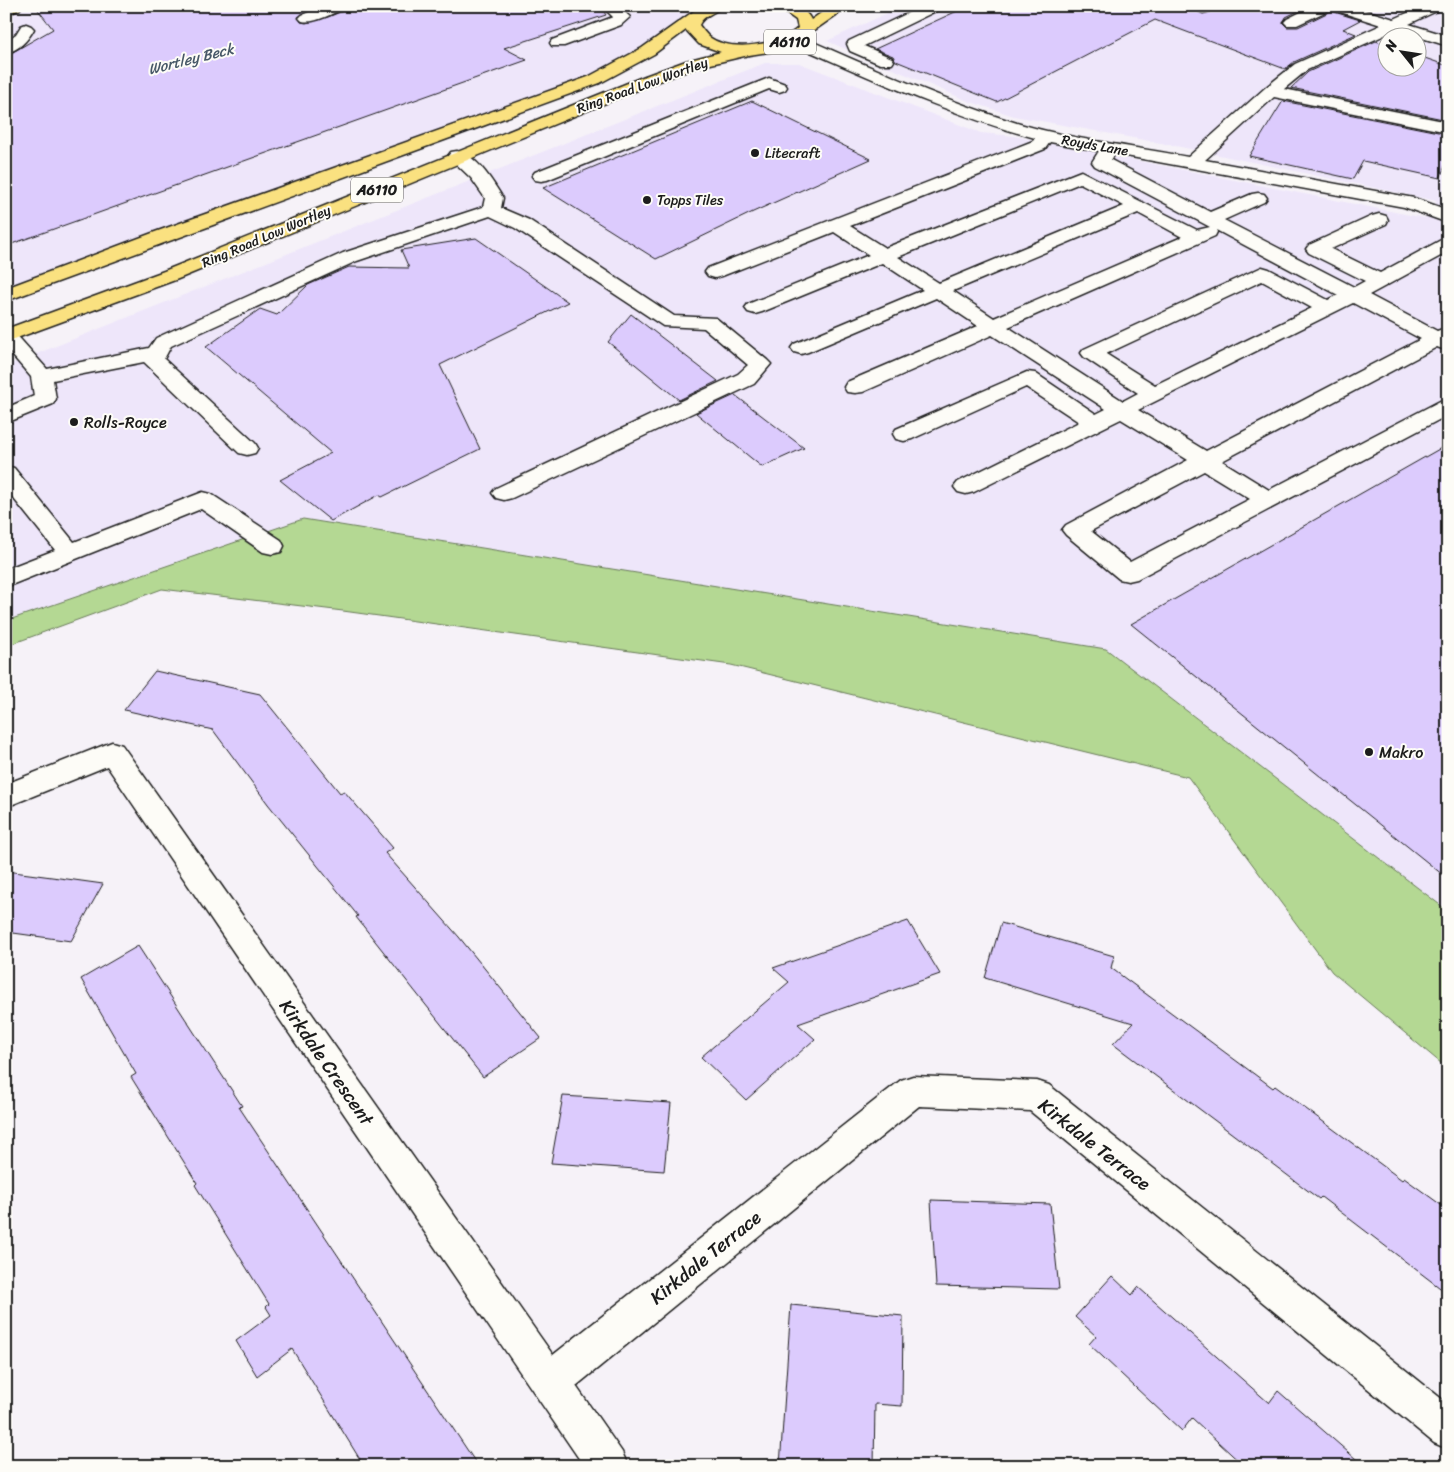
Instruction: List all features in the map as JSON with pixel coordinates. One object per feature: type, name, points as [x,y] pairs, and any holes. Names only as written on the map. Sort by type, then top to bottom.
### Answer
[{"type":"highway","name":"A6110","points":[[783,6],[802,16],[806,23],[801,35]]},
{"type":"highway","name":"A6110","points":[[703,10],[691,26],[694,33],[703,40],[717,46],[749,50],[777,46],[801,35],[842,6]]},
{"type":"highway","name":"Ring Road Low Wortley","points":[[6,295],[162,236],[594,80],[648,50],[703,10]]},
{"type":"highway","name":"Ring Road Low Wortley","points":[[7,336],[171,275],[457,156],[651,79],[692,64],[749,50]]},
{"type":"street","points":[[307,18],[337,6]]},
{"type":"street","points":[[558,44],[616,22],[622,17],[609,6]]},
{"type":"street","points":[[1292,22],[1326,6]]},
{"type":"street","points":[[1336,6],[1448,41]]},
{"type":"street","points":[[1192,162],[1271,90],[1301,67],[1436,6]]},
{"type":"street","points":[[883,77],[904,68],[860,51],[856,48],[855,44],[931,8]]},
{"type":"street","points":[[6,48],[22,38],[26,28]]},
{"type":"street","name":"Royds Lane","points":[[801,35],[883,77],[980,118],[1046,136],[1408,202]]},
{"type":"street","points":[[541,176],[769,83],[779,87]]},
{"type":"street","points":[[1271,90],[1448,127]]},
{"type":"street","points":[[715,272],[1039,144],[1046,136]]},
{"type":"street","points":[[1109,148],[1100,162],[1354,295],[1444,339]]},
{"type":"street","points":[[457,156],[478,174],[494,198],[492,210]]},
{"type":"street","points":[[755,308],[1081,176],[1197,236]]},
{"type":"street","points":[[855,386],[1197,236],[1258,198]]},
{"type":"street","points":[[1408,202],[1448,199]]},
{"type":"street","points":[[1408,202],[1448,217]]},
{"type":"street","points":[[801,348],[1139,206]]},
{"type":"street","points":[[247,448],[153,360],[162,342],[350,257],[492,210],[522,224],[670,322],[709,322],[760,364],[746,379],[504,493]]},
{"type":"street","points":[[1379,220],[1316,249],[1380,281]]},
{"type":"street","points":[[836,225],[1121,409],[1268,500]]},
{"type":"street","points":[[966,486],[1354,295],[1448,244]]},
{"type":"street","points":[[1153,393],[1091,353],[1262,273],[1327,308]]},
{"type":"street","points":[[6,416],[45,399],[42,376],[7,336]]},
{"type":"street","points":[[1444,339],[1074,530],[1128,573],[1448,406]]},
{"type":"street","points":[[42,376],[156,353]]},
{"type":"street","points":[[904,434],[1027,378],[1094,422]]},
{"type":"street","points":[[6,473],[70,553]]},
{"type":"street","points":[[6,579],[203,499],[272,546]]},
{"type":"street","name":"Kirkdale Crescent","points":[[6,796],[112,752],[608,1466]]},
{"type":"street","name":"Kirkdale Terrace","points":[[550,1382],[913,1090],[1038,1096],[1448,1429]]},
{"type":"shaded area","points":[[15,6],[695,6],[707,9],[594,80],[6,295],[6,11]]},
{"type":"shaded area","points":[[903,6],[1448,6],[1448,199],[1438,201],[1448,206],[1448,911],[1106,649],[303,519],[6,621],[6,366],[765,63],[799,63],[981,133],[1014,136],[1425,218],[1437,201],[1171,145],[1014,116],[968,101],[827,41]]},
{"type":"green space","points":[[303,519],[1106,649],[1448,911],[1448,1069],[1332,972],[1188,777],[731,665],[343,611],[162,589],[6,646],[6,621]]},
{"type":"building","points":[[35,6],[318,6],[298,17],[301,22],[306,23],[343,11],[346,6],[600,6],[606,15],[504,48],[527,60],[6,246],[6,56],[53,29]]},
{"type":"building","points":[[968,6],[1195,6],[1198,12],[1203,14],[1211,12],[1217,6],[1308,6],[1286,17],[1283,23],[1287,27],[1298,27],[1331,11],[1360,20],[1343,29],[1356,34],[1294,62],[1285,69],[1155,20],[997,102],[896,61],[893,56],[875,49]]},
{"type":"building","points":[[1376,41],[1376,78],[1426,78],[1426,58],[1448,66],[1448,120],[1291,88],[1308,72]]},
{"type":"building","points":[[752,101],[871,159],[753,212],[656,259],[543,188]]},
{"type":"building","points":[[1283,101],[1448,134],[1448,159],[1440,178],[1363,161],[1353,179],[1249,156]]},
{"type":"building","points":[[476,238],[568,302],[440,365],[480,449],[382,497],[379,495],[331,521],[280,480],[331,453],[206,347],[260,309],[277,315],[308,285],[349,267],[409,268],[401,250]]},
{"type":"building","points":[[631,314],[718,381],[679,400],[608,342]]},
{"type":"building","points":[[735,395],[804,448],[762,467],[696,413]]},
{"type":"building","name":"Makro","points":[[1448,444],[1448,879],[1131,624]]},
{"type":"building","points":[[155,671],[260,694],[340,793],[344,791],[393,848],[385,853],[459,937],[541,1038],[483,1077],[268,804],[213,730],[124,710]]},
{"type":"building","points":[[6,871],[103,884],[71,941],[6,932]]},
{"type":"building","points":[[908,921],[940,974],[798,1024],[815,1039],[746,1100],[701,1057],[789,982],[773,968]]},
{"type":"building","points":[[1001,923],[1114,956],[1111,968],[1273,1088],[1275,1086],[1402,1180],[1404,1178],[1448,1210],[1448,1294],[1321,1197],[1319,1199],[1113,1044],[1133,1023],[985,978]]},
{"type":"building","points":[[138,946],[242,1106],[239,1107],[478,1466],[364,1466],[292,1349],[257,1376],[236,1341],[271,1315],[266,1307],[269,1304],[131,1077],[136,1074],[81,979]]},
{"type":"building","points":[[563,1096],[671,1103],[664,1171],[551,1163]]},
{"type":"building","points":[[931,1200],[1050,1204],[1059,1289],[936,1286]]},
{"type":"building","points":[[1112,1276],[1132,1295],[1138,1287],[1269,1403],[1278,1391],[1364,1466],[1244,1466],[1192,1418],[1182,1431],[1089,1344],[1096,1336],[1075,1317]]},
{"type":"building","points":[[791,1305],[903,1316],[902,1406],[875,1404],[874,1466],[780,1466]]},
{"type":"place","name":"Litecraft","points":[[755,153]]},
{"type":"place","name":"Topps Tiles","points":[[647,200]]},
{"type":"place","name":"Rolls-Royce","points":[[74,422]]},
{"type":"place","name":"Makro","points":[[1369,752]]},
{"type":"water label","name":"Wortley Beck","points":[[191,59]]}]
